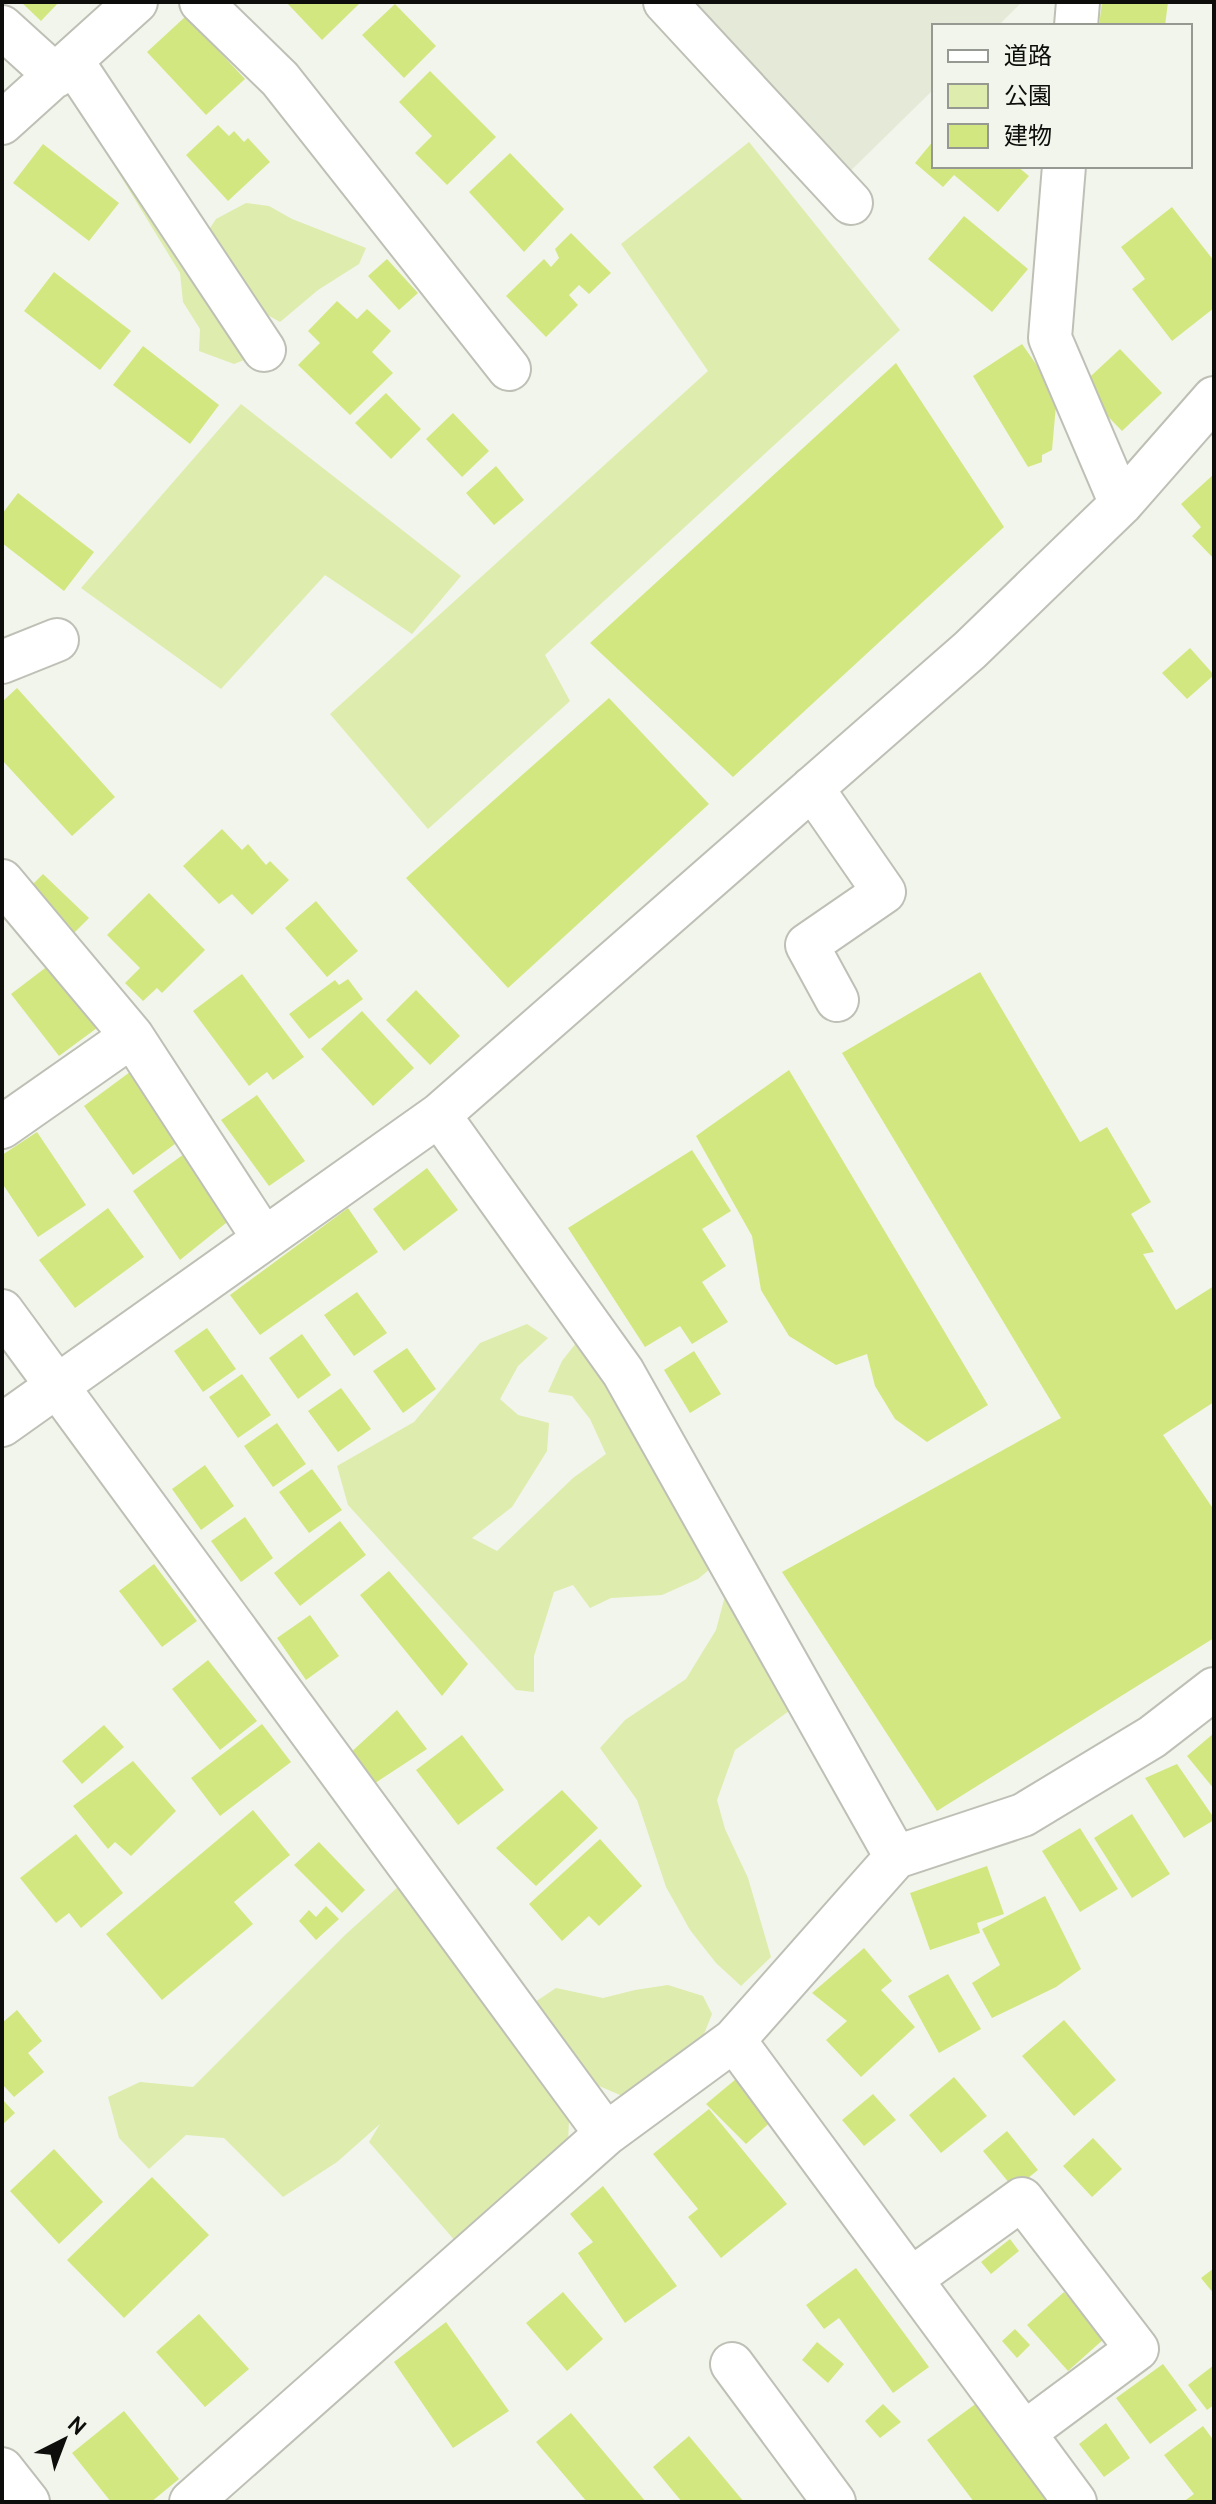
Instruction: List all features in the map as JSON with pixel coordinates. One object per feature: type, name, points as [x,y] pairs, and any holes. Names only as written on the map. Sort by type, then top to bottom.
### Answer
[{"type":"street","points":[[2,123],[136,2]]},
{"type":"street","points":[[201,2],[280,79],[509,369]]},
{"type":"street","points":[[665,2],[851,203]]},
{"type":"street","points":[[1076,24],[1078,2]]},
{"type":"street","points":[[2,27],[64,68],[264,350]]},
{"type":"street","points":[[1064,168],[1050,338],[1121,504]]},
{"type":"street","points":[[2,1425],[439,1115],[970,650],[1121,504],[1214,398]]},
{"type":"street","points":[[2,662],[57,640]]},
{"type":"street","points":[[812,788],[884,892],[807,945],[837,1000]]},
{"type":"street","points":[[2,881],[132,1036],[264,1239]]},
{"type":"street","points":[[2,1127],[132,1036]]},
{"type":"street","points":[[439,1115],[623,1372],[896,1857]]},
{"type":"street","points":[[2,1311],[606,2134]]},
{"type":"street","points":[[191,2502],[606,2134],[734,2040],[896,1857],[1023,1815],[1152,1737],[1214,1689]]},
{"type":"street","points":[[734,2040],[1075,2502]]},
{"type":"street","points":[[911,2279],[1022,2199],[1137,2349],[1024,2433]]},
{"type":"street","points":[[732,2364],[834,2502]]},
{"type":"street","points":[[2,2469],[28,2502]]},
{"type":"shaded area","points":[[664,2],[1022,2],[1000,24],[932,24],[932,91],[826,195]]},
{"type":"green space","points":[[77,105],[254,356],[234,364],[199,351],[200,329],[183,302],[180,273]]},
{"type":"green space","points":[[749,142],[900,330],[545,655],[570,701],[428,829],[330,714],[708,371],[621,244]]},
{"type":"green space","points":[[246,203],[269,206],[292,219],[366,248],[359,264],[318,290],[280,322],[255,308],[206,234],[216,219]]},
{"type":"green space","points":[[241,404],[461,576],[412,634],[325,575],[221,689],[81,588]]},
{"type":"green space","points":[[527,1324],[548,1338],[518,1366],[500,1399],[518,1415],[549,1423],[547,1451],[512,1507],[472,1538],[497,1551],[573,1478],[606,1454],[590,1419],[572,1396],[548,1392],[562,1361],[583,1334],[717,1563],[698,1579],[662,1595],[611,1598],[590,1608],[573,1585],[554,1592],[534,1656],[534,1692],[516,1690],[348,1505],[337,1466],[414,1422],[480,1343]]},
{"type":"green space","points":[[725,1596],[765,1639],[796,1706],[735,1750],[717,1800],[725,1829],[748,1878],[771,1957],[741,1986],[716,1963],[690,1930],[666,1887],[637,1800],[600,1748],[625,1720],[686,1679],[716,1630]]},
{"type":"green space","points":[[399,1886],[569,2120],[568,2145],[457,2243],[369,2142],[380,2124],[337,2162],[283,2197],[224,2138],[186,2135],[149,2169],[119,2138],[108,2097],[140,2082],[193,2087],[345,1935]]},
{"type":"green space","points":[[668,1985],[703,1996],[712,2014],[700,2044],[627,2098],[599,2086],[532,2004],[556,1988],[603,1998]]},
{"type":"building","points":[[21,2],[59,2],[41,21]]},
{"type":"building","points":[[286,2],[361,2],[322,40]]},
{"type":"building","points":[[1102,2],[1168,2],[1165,24],[1099,24]]},
{"type":"building","points":[[395,4],[436,46],[404,78],[362,35]]},
{"type":"building","points":[[186,16],[245,79],[206,115],[147,52]]},
{"type":"building","points":[[430,71],[496,137],[447,185],[415,153],[432,136],[399,102]]},
{"type":"building","points":[[218,125],[229,136],[234,131],[244,142],[248,138],[270,162],[228,201],[186,155]]},
{"type":"building","points":[[932,142],[932,168],[1019,168],[1029,176],[998,212],[954,175],[943,187],[915,163]]},
{"type":"building","points":[[43,144],[119,203],[89,241],[13,183]]},
{"type":"building","points":[[510,153],[564,209],[524,252],[469,192]]},
{"type":"building","points":[[1172,207],[1214,261],[1214,308],[1172,341],[1132,289],[1145,279],[1121,247]]},
{"type":"building","points":[[964,216],[1028,269],[992,312],[928,259]]},
{"type":"building","points":[[571,233],[611,273],[589,294],[579,285],[569,295],[578,305],[546,337],[506,296],[544,259],[551,267],[559,258],[555,249]]},
{"type":"building","points":[[387,259],[418,293],[399,310],[368,276]]},
{"type":"building","points":[[54,272],[131,331],[100,370],[24,311]]},
{"type":"building","points":[[337,301],[357,319],[367,309],[391,331],[372,352],[393,373],[350,415],[298,365],[320,343],[308,331]]},
{"type":"building","points":[[1022,344],[1057,394],[1052,450],[1042,455],[1042,462],[1028,467],[973,376]]},
{"type":"building","points":[[143,346],[219,405],[190,444],[113,385]]},
{"type":"building","points":[[1120,349],[1162,393],[1122,431],[1079,387]]},
{"type":"building","points":[[896,363],[1004,527],[733,777],[590,643]]},
{"type":"building","points":[[386,393],[421,429],[391,459],[355,423]]},
{"type":"building","points":[[453,413],[489,451],[462,477],[426,439]]},
{"type":"building","points":[[496,466],[524,500],[494,525],[466,493]]},
{"type":"building","points":[[1214,474],[1214,559],[1192,536],[1201,527],[1181,504]]},
{"type":"building","points":[[18,493],[94,552],[64,591],[2,543],[2,514]]},
{"type":"building","points":[[1190,648],[1214,675],[1187,699],[1162,673]]},
{"type":"building","points":[[17,688],[115,797],[72,836],[2,760],[2,702]]},
{"type":"building","points":[[609,698],[709,804],[508,988],[406,878]]},
{"type":"building","points":[[222,829],[242,850],[248,844],[266,865],[270,861],[289,880],[252,915],[232,894],[219,904],[183,866]]},
{"type":"building","points":[[43,874],[89,918],[70,937],[25,892]]},
{"type":"building","points":[[149,893],[205,950],[162,993],[157,988],[143,1001],[125,983],[140,968],[107,935]]},
{"type":"building","points":[[316,901],[358,951],[327,977],[285,928]]},
{"type":"building","points":[[53,962],[101,1025],[59,1056],[11,994]]},
{"type":"building","points":[[980,972],[1080,1142],[1107,1127],[1151,1202],[1131,1214],[1154,1252],[1143,1254],[1176,1310],[1214,1286],[1214,1402],[1163,1435],[1214,1510],[1214,1638],[937,1811],[782,1572],[1061,1418],[842,1053]]},
{"type":"building","points":[[242,974],[304,1057],[273,1080],[267,1072],[249,1086],[193,1011]]},
{"type":"building","points":[[348,979],[363,999],[309,1039],[289,1014],[335,980],[339,985]]},
{"type":"building","points":[[416,990],[460,1036],[430,1065],[386,1020]]},
{"type":"building","points":[[362,1011],[414,1068],[373,1106],[321,1049]]},
{"type":"building","points":[[789,1070],[988,1405],[927,1442],[895,1419],[875,1386],[867,1354],[836,1365],[789,1336],[761,1290],[752,1236],[696,1136]]},
{"type":"building","points":[[130,1072],[179,1141],[133,1175],[84,1106]]},
{"type":"building","points":[[257,1095],[305,1161],[269,1186],[221,1120]]},
{"type":"building","points":[[37,1132],[86,1205],[38,1237],[2,1183],[2,1155]]},
{"type":"building","points":[[692,1150],[731,1211],[702,1229],[726,1266],[702,1282],[728,1322],[692,1344],[680,1326],[645,1347],[568,1228]]},
{"type":"building","points":[[184,1154],[231,1219],[180,1260],[133,1191]]},
{"type":"building","points":[[427,1168],[458,1210],[404,1251],[373,1209]]},
{"type":"building","points":[[108,1208],[144,1257],[75,1308],[39,1260]]},
{"type":"building","points":[[348,1208],[378,1252],[260,1335],[230,1295]]},
{"type":"building","points":[[357,1292],[387,1333],[354,1356],[324,1315]]},
{"type":"building","points":[[207,1328],[236,1369],[203,1392],[174,1351]]},
{"type":"building","points":[[302,1334],[331,1375],[298,1399],[269,1358]]},
{"type":"building","points":[[407,1348],[436,1389],[403,1413],[373,1371]]},
{"type":"building","points":[[694,1351],[721,1394],[690,1413],[664,1370]]},
{"type":"building","points":[[242,1374],[271,1415],[238,1438],[209,1397]]},
{"type":"building","points":[[341,1388],[371,1429],[338,1452],[308,1411]]},
{"type":"building","points":[[277,1423],[306,1464],[273,1487],[244,1446]]},
{"type":"building","points":[[205,1465],[234,1506],[201,1530],[172,1489]]},
{"type":"building","points":[[312,1469],[342,1510],[309,1533],[279,1492]]},
{"type":"building","points":[[245,1517],[273,1558],[241,1582],[211,1541]]},
{"type":"building","points":[[340,1521],[366,1555],[300,1606],[274,1573]]},
{"type":"building","points":[[154,1564],[197,1621],[162,1647],[119,1591]]},
{"type":"building","points":[[389,1571],[468,1664],[442,1696],[360,1595]]},
{"type":"building","points":[[310,1615],[339,1656],[306,1680],[277,1638]]},
{"type":"building","points":[[208,1660],[257,1721],[220,1750],[172,1689]]},
{"type":"building","points":[[397,1710],[427,1749],[369,1787],[348,1755]]},
{"type":"building","points":[[262,1724],[291,1762],[220,1816],[191,1778]]},
{"type":"building","points":[[104,1725],[124,1747],[82,1784],[62,1761]]},
{"type":"building","points":[[1214,1733],[1214,1789],[1187,1756]]},
{"type":"building","points":[[462,1735],[504,1790],[458,1825],[416,1770]]},
{"type":"building","points":[[133,1761],[176,1811],[131,1856],[115,1842],[108,1849],[73,1806]]},
{"type":"building","points":[[1177,1764],[1214,1818],[1184,1838],[1145,1778]]},
{"type":"building","points":[[562,1790],[598,1828],[536,1886],[496,1848]]},
{"type":"building","points":[[253,1810],[290,1855],[234,1902],[253,1924],[162,2000],[106,1934]]},
{"type":"building","points":[[1132,1814],[1170,1874],[1132,1898],[1094,1838]]},
{"type":"building","points":[[1080,1828],[1118,1889],[1080,1912],[1042,1851]]},
{"type":"building","points":[[76,1834],[123,1893],[81,1928],[69,1913],[56,1923],[20,1878]]},
{"type":"building","points":[[600,1839],[642,1886],[599,1926],[589,1916],[562,1941],[529,1904]]},
{"type":"building","points":[[319,1842],[365,1890],[342,1913],[294,1865]]},
{"type":"building","points":[[987,1866],[1004,1914],[977,1923],[980,1933],[930,1950],[910,1893]]},
{"type":"building","points":[[1045,1896],[1081,1969],[1056,1987],[992,2018],[972,1983],[1000,1965],[982,1929]]},
{"type":"building","points":[[326,1906],[339,1919],[316,1940],[299,1921],[309,1910],[316,1917]]},
{"type":"building","points":[[864,1948],[892,1981],[881,1990],[915,2027],[861,2077],[826,2040],[847,2021],[812,1993]]},
{"type":"building","points":[[948,1974],[981,2029],[939,2053],[908,1996]]},
{"type":"building","points":[[17,2010],[42,2041],[28,2053],[44,2072],[14,2097],[2,2084],[2,2023]]},
{"type":"building","points":[[1064,2020],[1116,2080],[1074,2116],[1022,2056]]},
{"type":"building","points":[[954,2077],[987,2116],[941,2153],[909,2115]]},
{"type":"building","points":[[736,2079],[774,2119],[746,2144],[706,2104]]},
{"type":"building","points":[[873,2094],[896,2120],[864,2146],[842,2120]]},
{"type":"building","points":[[2,2099],[15,2113],[2,2125]]},
{"type":"building","points":[[709,2109],[787,2204],[721,2258],[688,2217],[698,2209],[653,2154]]},
{"type":"building","points":[[1007,2131],[1038,2170],[1014,2189],[983,2151]]},
{"type":"building","points":[[1093,2138],[1122,2169],[1092,2197],[1063,2166]]},
{"type":"building","points":[[54,2149],[103,2202],[59,2244],[10,2191]]},
{"type":"building","points":[[152,2177],[209,2235],[124,2318],[67,2260]]},
{"type":"building","points":[[603,2186],[677,2286],[625,2323],[578,2253],[593,2242],[570,2214]]},
{"type":"building","points":[[1010,2239],[1019,2251],[991,2274],[981,2262]]},
{"type":"building","points":[[856,2268],[929,2367],[893,2393],[839,2318],[824,2329],[806,2305]]},
{"type":"building","points":[[1214,2268],[1214,2294],[1201,2278]]},
{"type":"building","points":[[563,2292],[603,2339],[567,2371],[526,2323]]},
{"type":"building","points":[[1064,2292],[1105,2338],[1068,2371],[1027,2325]]},
{"type":"building","points":[[199,2314],[249,2369],[205,2407],[156,2352]]},
{"type":"building","points":[[446,2322],[509,2411],[453,2448],[394,2362]]},
{"type":"building","points":[[1015,2329],[1030,2345],[1017,2358],[1002,2341]]},
{"type":"building","points":[[817,2342],[844,2364],[828,2383],[802,2360]]},
{"type":"building","points":[[1163,2364],[1197,2410],[1150,2444],[1116,2398]]},
{"type":"building","points":[[1214,2365],[1214,2405],[1207,2410],[1188,2385]]},
{"type":"building","points":[[978,2402],[1053,2502],[974,2502],[927,2440]]},
{"type":"building","points":[[883,2404],[901,2422],[880,2438],[865,2421]]},
{"type":"building","points":[[124,2411],[179,2479],[151,2502],[111,2502],[72,2453]]},
{"type":"building","points":[[571,2413],[646,2502],[587,2502],[536,2442]]},
{"type":"building","points":[[1106,2423],[1130,2458],[1104,2477],[1079,2444]]},
{"type":"building","points":[[1203,2426],[1214,2441],[1214,2502],[1183,2502],[1194,2494],[1164,2455]]},
{"type":"building","points":[[689,2436],[744,2502],[682,2502],[653,2467]]}]
